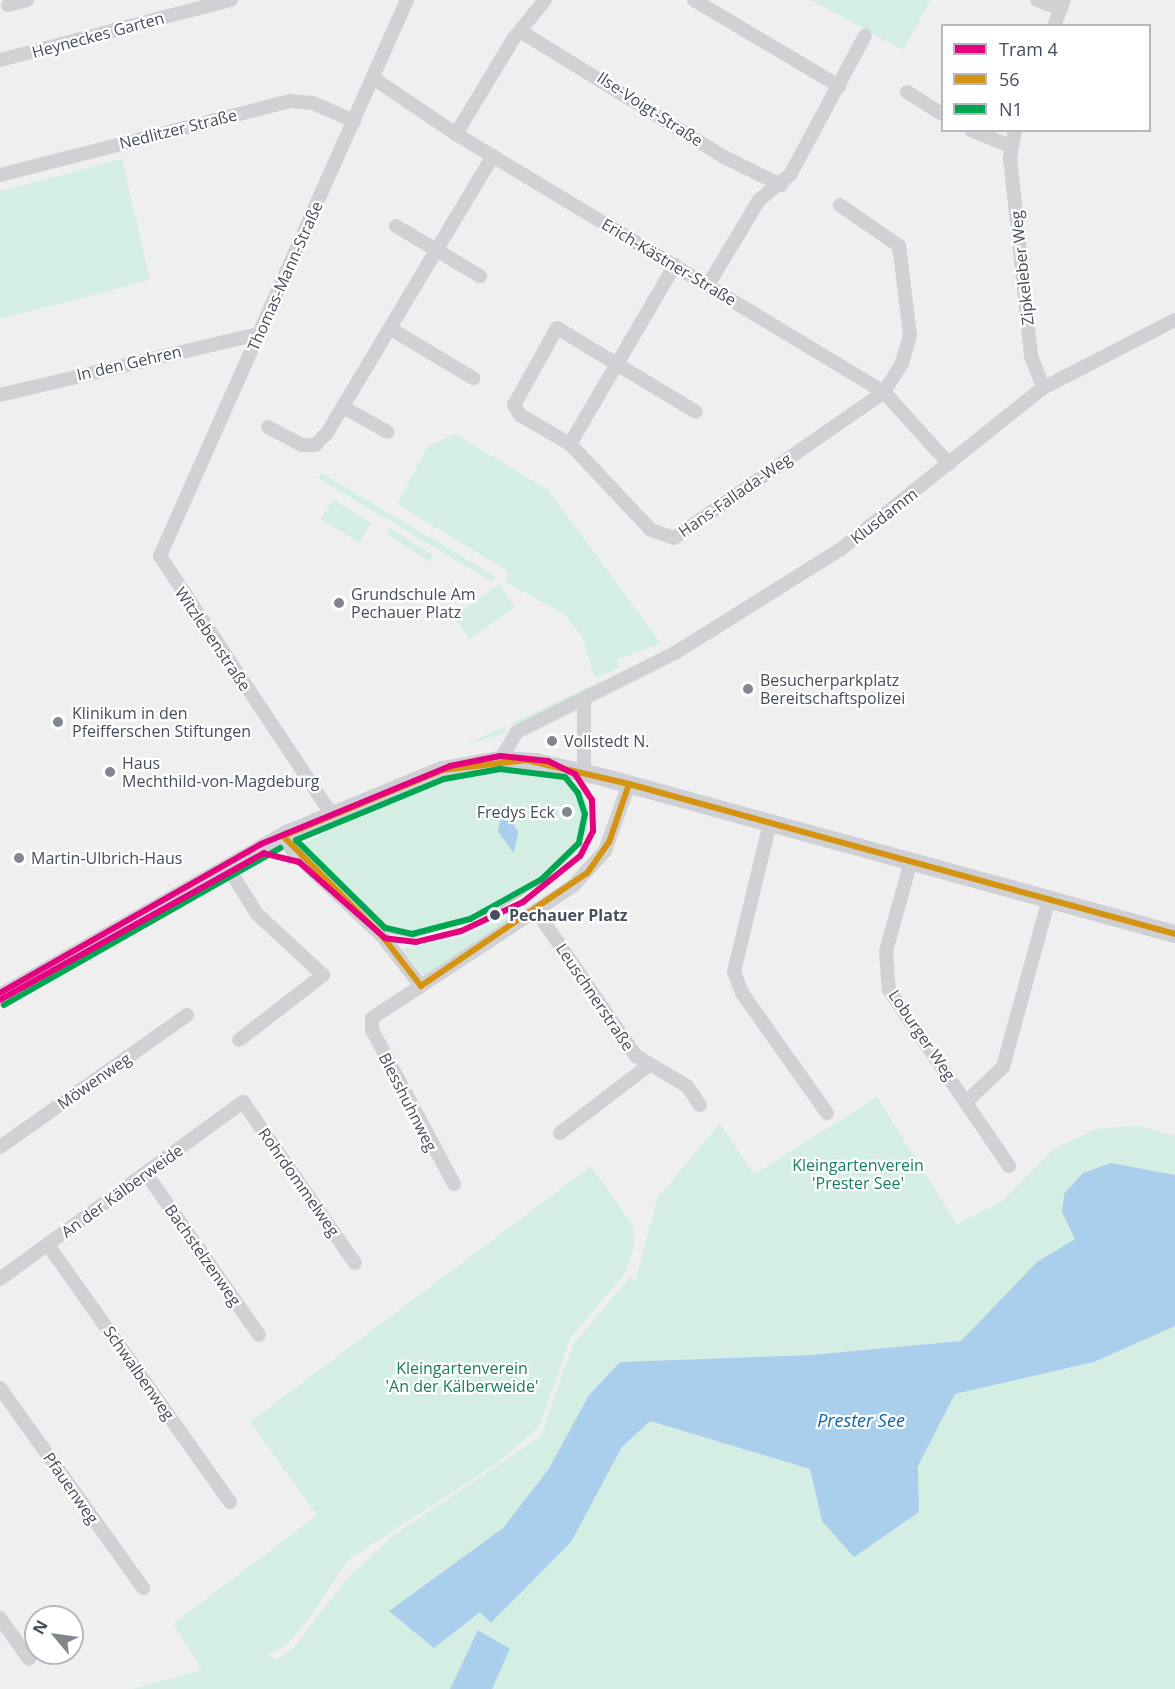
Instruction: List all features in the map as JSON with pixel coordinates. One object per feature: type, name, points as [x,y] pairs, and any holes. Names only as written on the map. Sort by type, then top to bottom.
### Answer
[{"type":"main road","points":[[0,996],[283,836],[442,770],[500,760],[577,771],[628,784],[1175,934]]},
{"type":"street","points":[[8,5],[27,0]]},
{"type":"street","name":"Heyneckes Garten","points":[[0,60],[231,0]]},
{"type":"street","name":"Thomas-Mann-Straße","points":[[162,551],[407,0]]},
{"type":"street","points":[[456,134],[520,31],[545,0]]},
{"type":"street","points":[[694,0],[839,86]]},
{"type":"street","points":[[1036,0],[1062,4],[1055,24]]},
{"type":"street","name":"Ilse-Voigt-Straße","points":[[520,31],[618,87],[642,108],[724,157],[781,185]]},
{"type":"street","points":[[708,285],[759,200],[781,185],[839,86],[865,36]]},
{"type":"street","name":"Erich-Kästner-Straße","points":[[373,78],[456,134],[884,392],[949,464]]},
{"type":"street","points":[[908,92],[941,113]]},
{"type":"street","name":"Nedlitzer Straße","points":[[0,175],[291,101],[313,102],[354,121]]},
{"type":"street","points":[[975,132],[1011,146]]},
{"type":"street","name":"Zipkeleber Weg","points":[[1015,132],[1011,146],[1031,356],[1043,387]]},
{"type":"street","points":[[268,427],[302,445],[315,445],[343,407],[493,156]]},
{"type":"street","points":[[840,205],[893,239],[901,250],[909,344],[884,392]]},
{"type":"street","points":[[396,226],[480,276]]},
{"type":"street","points":[[570,444],[675,266]]},
{"type":"street","name":"Klusdamm","points":[[500,760],[516,732],[584,699],[754,607],[858,537],[1043,387],[1175,320]]},
{"type":"street","points":[[391,328],[473,378]]},
{"type":"street","name":"Hans-Fallada-Weg","points":[[696,412],[557,328],[514,408],[570,444],[651,530],[674,538],[884,392]]},
{"type":"street","name":"In den Gehren","points":[[0,395],[259,334]]},
{"type":"street","points":[[343,407],[388,432]]},
{"type":"street","name":"Witzlebenstraße","points":[[162,551],[162,563],[332,815]]},
{"type":"street","points":[[577,771],[584,699]]},
{"type":"street","points":[[283,836],[294,854],[382,937],[421,986],[537,912],[600,859],[628,784]]},
{"type":"street","points":[[770,823],[734,972],[742,993],[827,1113]]},
{"type":"street","name":"Loburger Weg","points":[[911,861],[886,951],[889,987],[1009,1166]]},
{"type":"street","points":[[227,866],[257,915],[323,975],[239,1040]]},
{"type":"street","points":[[967,1101],[1003,1067],[1049,899]]},
{"type":"street","name":"Leuschnerstraße","points":[[537,912],[636,1056],[648,1066],[687,1086],[700,1105]]},
{"type":"street","name":"Blesshuhnweg","points":[[421,986],[372,1018],[372,1030],[454,1184]]},
{"type":"street","name":"Möwenweg","points":[[0,1147],[187,1016]]},
{"type":"street","points":[[560,1133],[648,1066]]},
{"type":"street","name":"An der Kälberweide","points":[[0,1279],[147,1175],[243,1102]]},
{"type":"street","name":"Rohrdommelweg","points":[[243,1102],[355,1263]]},
{"type":"street","name":"Bachstelzenweg","points":[[147,1175],[259,1335]]},
{"type":"street","name":"Schwalbenweg","points":[[48,1245],[230,1502]]},
{"type":"street","name":"Pfauenweg","points":[[0,1388],[143,1588]]},
{"type":"street","points":[[0,1618],[24,1652]]},
{"type":"green space","points":[[811,0],[931,0],[903,50]]},
{"type":"green space","points":[[122,159],[150,280],[0,319],[0,191]]},
{"type":"green space","points":[[455,434],[548,490],[661,643],[617,660],[620,667],[595,678],[583,638],[564,614],[504,581],[509,572],[397,504],[428,446]]},
{"type":"green space","points":[[321,473],[495,576],[492,582],[318,478]]},
{"type":"green space","points":[[333,499],[371,523],[359,543],[321,519]]},
{"type":"green space","points":[[390,528],[433,555],[429,561],[386,534]]},
{"type":"green space","points":[[499,584],[515,607],[470,639],[454,617]]},
{"type":"green space","points":[[604,681],[516,726],[512,723],[599,682]]},
{"type":"green space","points":[[505,726],[505,733],[461,747]]},
{"type":"green space","name":"Pechauer Platz","points":[[505,768],[575,781],[589,806],[588,832],[573,857],[539,882],[463,920],[415,933],[389,931],[297,846],[422,787]]},
{"type":"green space","name":"Pechauer Platz","points":[[527,908],[425,976],[401,949],[462,937]]},
{"type":"green space","points":[[877,1097],[957,1224],[1001,1202],[1053,1149],[1099,1128],[1137,1126],[1175,1135],[1175,1175],[1111,1163],[1083,1173],[1062,1200],[1075,1239],[1043,1259],[961,1341],[811,1355],[620,1362],[589,1395],[548,1470],[503,1528],[389,1611],[481,1612],[492,1623],[571,1542],[622,1447],[649,1421],[810,1469],[822,1521],[919,1512],[918,1466],[955,1394],[1094,1362],[1175,1326],[1175,1689],[492,1689],[509,1649],[478,1630],[450,1689],[133,1689],[202,1670],[173,1624],[317,1515],[250,1422],[591,1166],[633,1225],[635,1244],[625,1274],[571,1337],[539,1427],[497,1463],[348,1560],[308,1620],[286,1645],[267,1655],[276,1660],[294,1647],[344,1582],[391,1537],[541,1436],[573,1344],[630,1277],[635,1281],[658,1197],[720,1123],[754,1174]]},
{"type":"water","points":[[503,807],[518,832],[514,853],[498,832]]},
{"type":"water","name":"Prester See","points":[[1111,1163],[1175,1175],[1175,1326],[1094,1362],[955,1394],[918,1466],[919,1512],[854,1557],[822,1521],[810,1469],[650,1421],[622,1447],[571,1542],[491,1623],[480,1612],[434,1648],[389,1611],[503,1528],[548,1470],[589,1395],[620,1362],[811,1355],[961,1341],[1037,1262],[1075,1239],[1062,1212],[1064,1194],[1083,1173]]},
{"type":"water","points":[[478,1630],[510,1649],[492,1689],[450,1689]]},
{"type":"tram line","name":"4","points":[[0,993],[261,844],[450,766],[500,756],[548,761],[575,774],[592,800],[593,831],[580,856],[523,902],[461,931],[416,942],[385,938],[299,862],[264,853],[0,1000]]},
{"type":"tram line","points":[[319,880],[382,931],[414,937],[493,912],[572,864]]},
{"type":"transit line","name":"56","points":[[526,760],[629,784],[609,842],[587,873],[421,986],[383,937],[283,836],[442,770],[526,760]]},
{"type":"transit line","name":"N1","points":[[500,769],[565,777],[578,793],[585,814],[579,843],[542,879],[470,919],[412,934],[385,928],[296,840],[444,779],[500,769]]},
{"type":"transit line","name":"56","points":[[629,784],[1175,934]]},
{"type":"transit line","name":"N1","points":[[4,1005],[280,848]]},
{"type":"place","name":"Grundschule Am Pechauer Platz","points":[[339,603]]},
{"type":"place","name":"Besucherparkplatz Bereitschaftspolizei","points":[[748,689]]},
{"type":"place","name":"Klinikum in den Pfeifferschen Stiftungen","points":[[58,722]]},
{"type":"place","name":"Vollstedt N.","points":[[552,741]]},
{"type":"place","name":"Haus Mechthild-von-Magdeburg","points":[[110,772]]},
{"type":"place","name":"Fredys Eck","points":[[567,812]]},
{"type":"place","name":"Martin-Ulbrich-Haus","points":[[19,858]]},
{"type":"place","name":"Pechauer Platz","points":[[495,915]]},
{"type":"park label","name":"Kleingartenverein 'Prester See'","points":[[858,1174]]},
{"type":"park label","name":"Kleingartenverein 'An der Kälberweide'","points":[[462,1377]]}]
